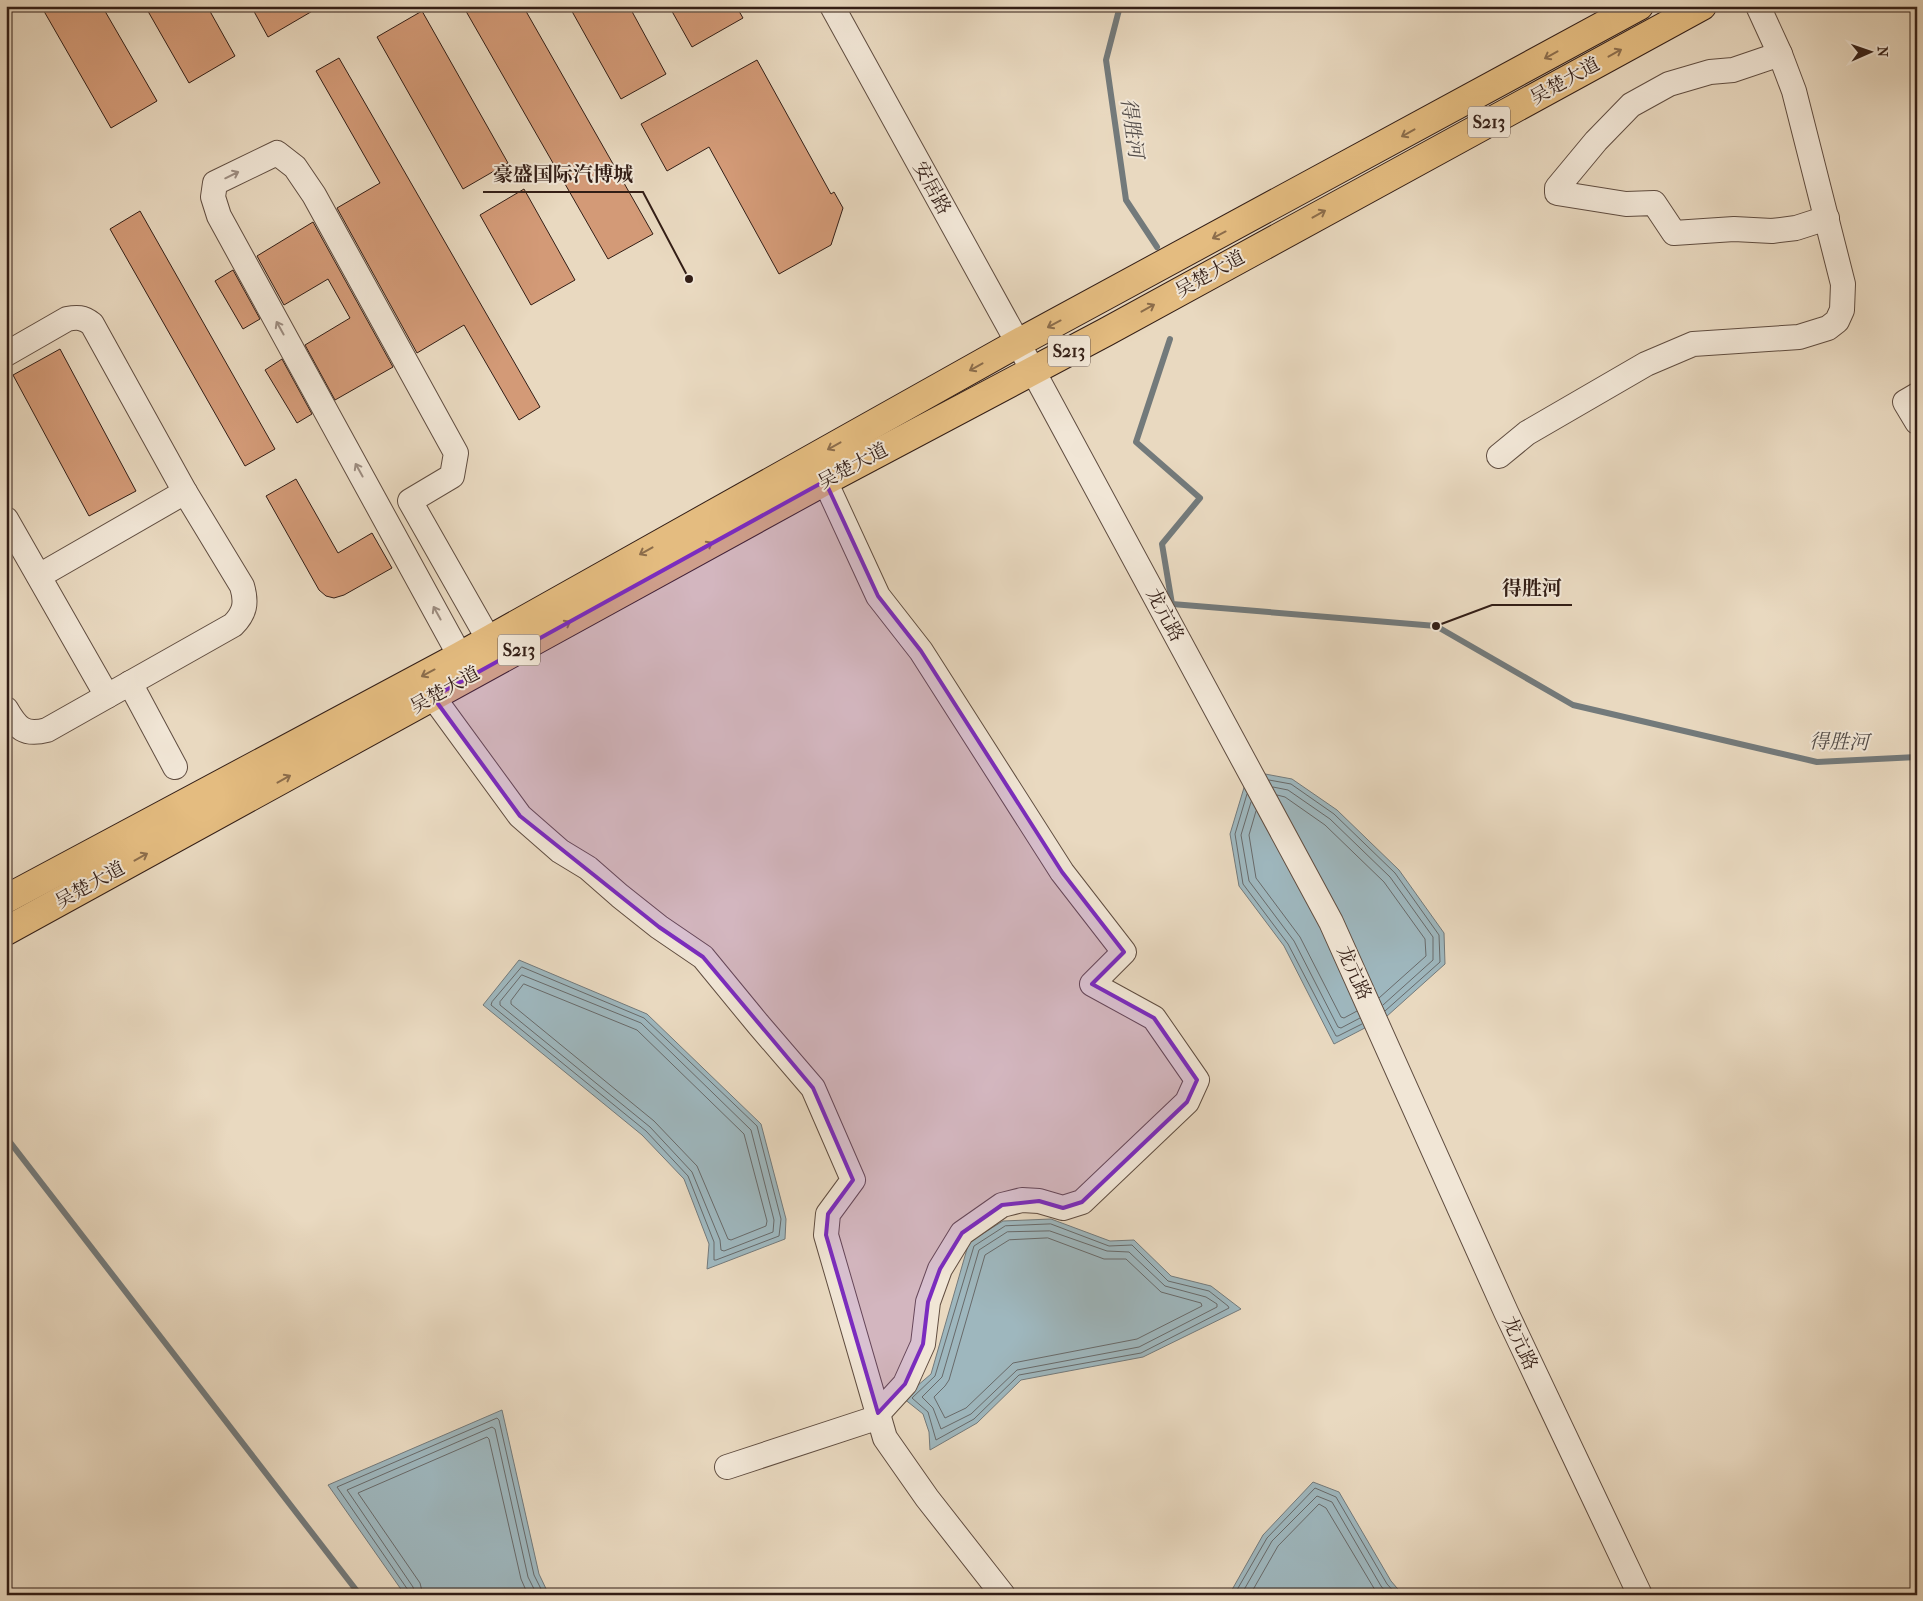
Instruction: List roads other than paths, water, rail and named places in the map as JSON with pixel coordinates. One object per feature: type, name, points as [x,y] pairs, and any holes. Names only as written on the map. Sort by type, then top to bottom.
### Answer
[{"type":"highway","name":"吴楚大道","points":[[6,899],[460,656],[1018,343],[1640,6]]},
{"type":"highway","name":"吴楚大道","points":[[6,931],[825,481],[1106,332],[1702,6]]},
{"type":"street","name":"安居路","points":[[832,6],[1032,370]]},
{"type":"street","points":[[1499,456],[1527,433],[1620,379],[1646,364],[1693,344],[1800,337],[1828,328],[1837,321],[1844,299],[1843,284],[1827,218],[1794,91],[1780,54],[1758,6]]},
{"type":"street","points":[[1780,54],[1733,70],[1710,72],[1669,84],[1631,105],[1557,188],[1557,194],[1626,204],[1654,203],[1674,233],[1734,229],[1772,231],[1796,228],[1827,218]]},
{"type":"street","points":[[460,656],[219,216],[213,197],[215,183],[277,153],[296,167],[314,194],[456,453],[452,476],[410,501],[489,640]]},
{"type":"street","points":[[6,354],[67,320],[77,317],[85,319],[92,324],[185,492],[242,586],[245,596],[244,611],[233,625],[47,730],[39,732],[22,730],[15,724],[6,709]]},
{"type":"street","name":"龙亢路","points":[[1032,370],[1331,922],[1506,1312],[1640,1595]]},
{"type":"street","points":[[727,1467],[873,1419],[905,1384],[924,1344],[928,1302],[940,1269],[962,1233],[1002,1205],[1022,1200],[1039,1201],[1063,1208],[1082,1202],[1187,1102],[1197,1080],[1154,1018],[1092,984],[1124,952],[1062,872],[920,651],[878,596],[825,481]]},
{"type":"street","points":[[39,576],[185,492]]},
{"type":"street","points":[[6,519],[107,696]]},
{"type":"street","points":[[130,683],[175,767]]},
{"type":"street","points":[[433,697],[520,816],[560,851],[588,868],[658,927],[704,957],[813,1088],[852,1180],[828,1214],[826,1235],[885,1438],[927,1498],[1003,1595]]},
{"type":"water","points":[[1249,771],[1292,779],[1337,810],[1399,870],[1444,933],[1445,964],[1386,1017],[1334,1044],[1284,946],[1239,886],[1230,834]]},
{"type":"water","points":[[519,960],[647,1014],[761,1124],[786,1219],[785,1239],[707,1269],[709,1244],[684,1179],[642,1135],[483,1005]]},
{"type":"water","points":[[1051,1219],[1110,1241],[1134,1240],[1171,1276],[1211,1286],[1241,1309],[1143,1357],[1021,1380],[977,1423],[930,1450],[929,1432],[923,1414],[903,1398],[931,1374],[969,1242],[1003,1221]]},
{"type":"water","points":[[502,1410],[539,1574],[549,1595],[405,1595],[328,1485]]},
{"type":"water","points":[[1313,1482],[1339,1492],[1391,1581],[1403,1595],[1229,1595],[1263,1535]]},
{"type":"waterway","name":"得胜河","points":[[1120,6],[1106,60],[1126,200],[1157,247]]},
{"type":"waterway","name":"得胜河","points":[[1170,339],[1136,442],[1200,498],[1162,544],[1172,604],[1436,626],[1573,705],[1817,762],[1917,757]]},
{"type":"waterway","points":[[6,1137],[360,1595]]},
{"type":"place","name":"豪盛国际汽博城","points":[[689,279]]},
{"type":"place","name":"得胜河","points":[[1436,626]]}]
